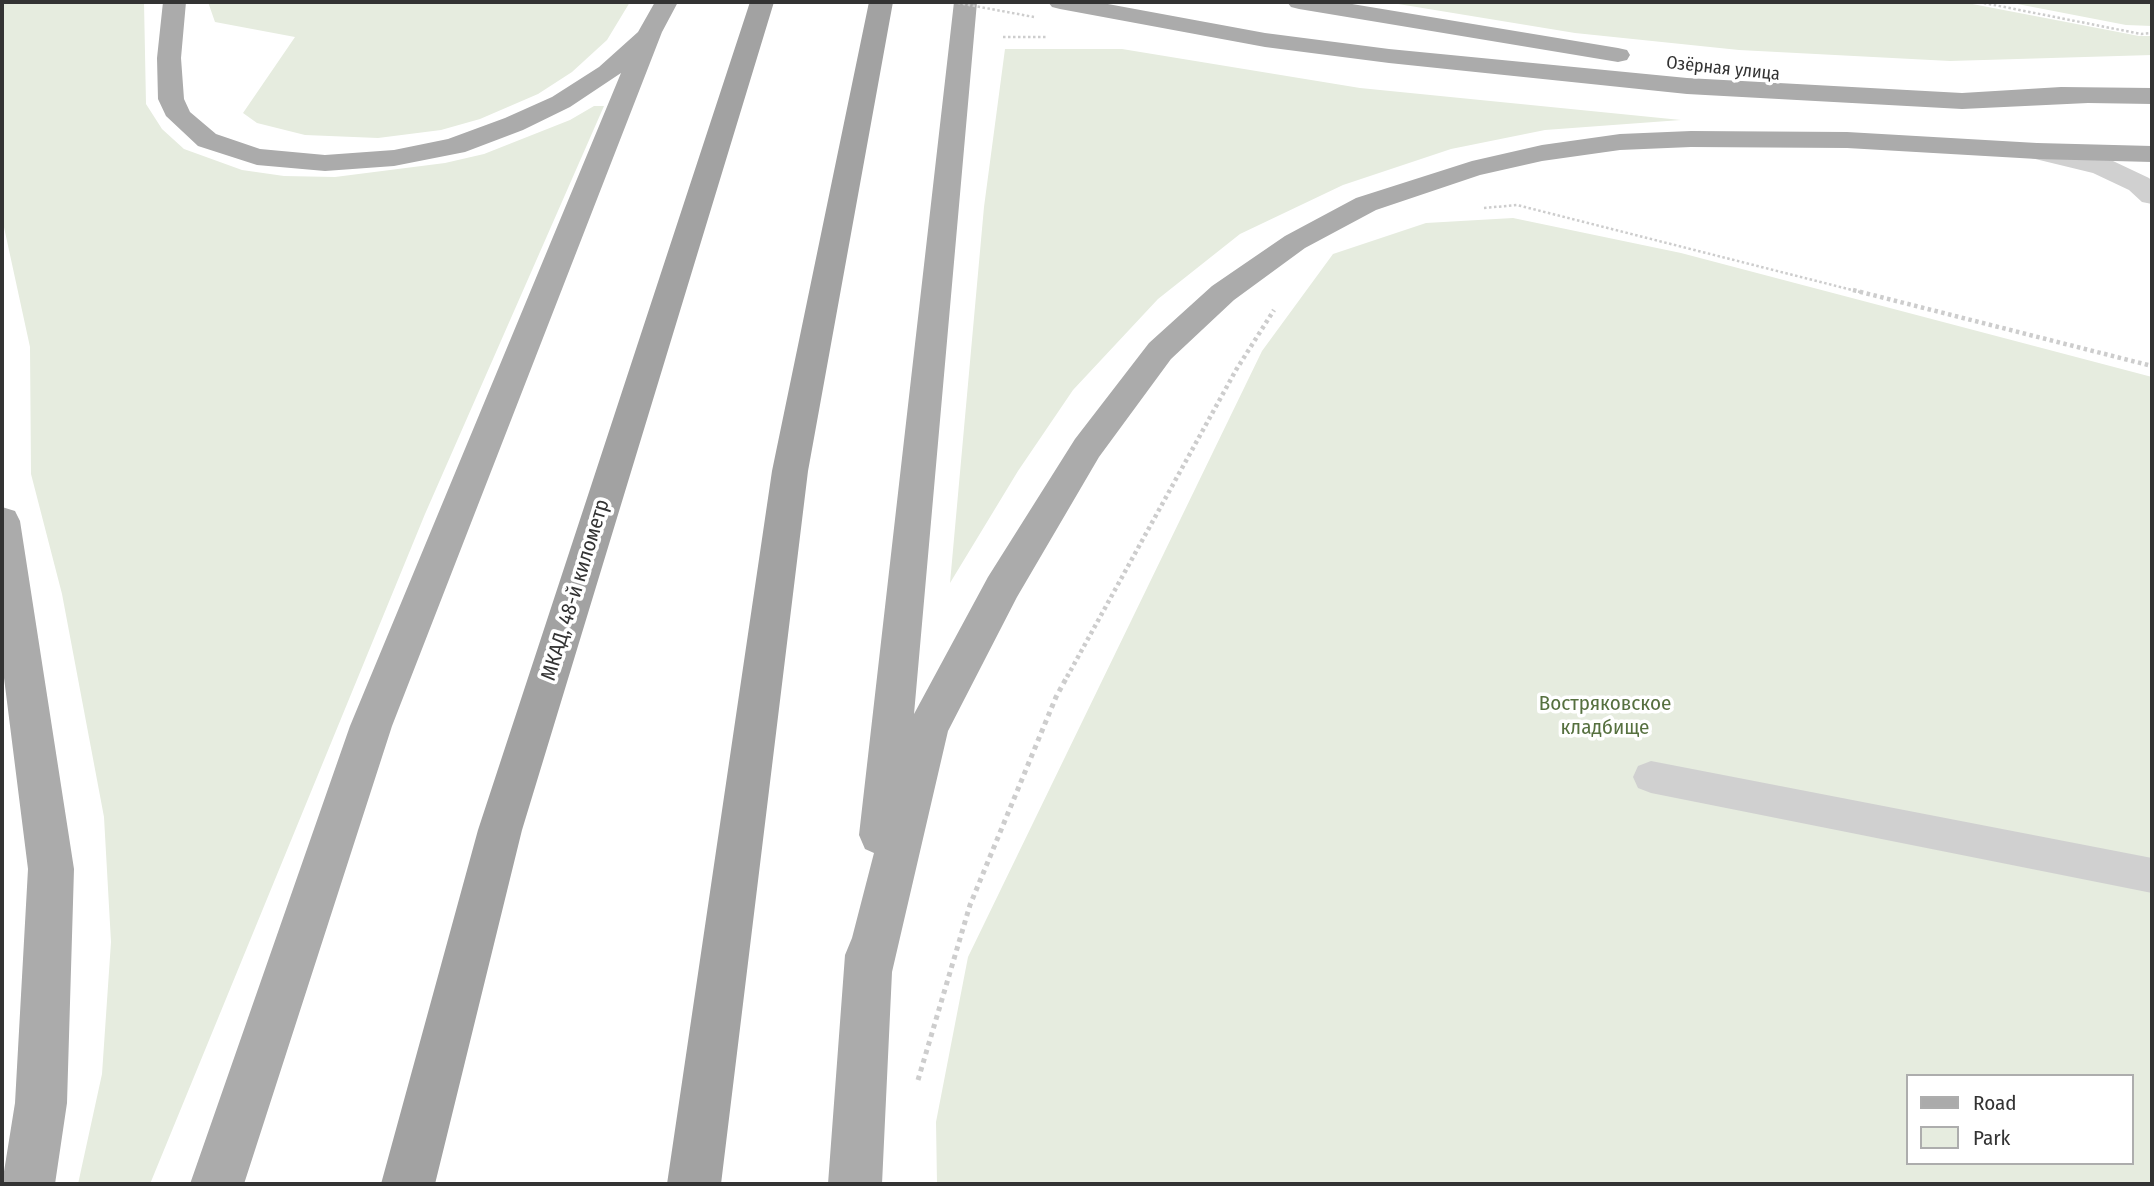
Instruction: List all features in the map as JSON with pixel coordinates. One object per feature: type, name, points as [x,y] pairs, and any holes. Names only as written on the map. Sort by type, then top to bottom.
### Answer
[{"type":"highway","name":"МКАД, 48-й километр","points":[[408,1184],[500,830],[762,2]]},
{"type":"highway","points":[[694,1184],[790,471],[881,2]]},
{"type":"main road","points":[[174,2],[169,58],[171,99],[179,116],[207,140],[257,158],[325,163],[394,158],[455,146],[514,124],[561,102],[608,72],[658,17]]},
{"type":"main road","points":[[855,1184],[866,980],[965,2]]},
{"type":"main road","points":[[1060,2],[1265,40],[1375,55],[1687,86],[1962,101],[2085,96]]},
{"type":"main road","name":"Озёрная улица","points":[[1299,2],[1555,46],[1692,66],[1875,84],[2085,96],[2152,96]]},
{"type":"main road","points":[[217,1184],[371,726],[658,17]]},
{"type":"main road","points":[[866,980],[927,730],[1002,588],[1087,448],[1160,351],[1223,293],[1295,242],[1366,204],[1472,169],[1542,153],[1620,142],[1691,139],[1847,140],[2038,151],[2152,154]]},
{"type":"main road","points":[[2,521],[51,869],[41,1103],[28,1184]]},
{"type":"street","points":[[2038,151],[2103,167],[2139,184],[2152,196]]},
{"type":"lane","points":[[1651,777],[2152,876]]},
{"type":"path","points":[[953,2],[1034,17]]},
{"type":"path","points":[[1979,2],[2141,34],[2152,33]]},
{"type":"path","points":[[991,37],[1053,37]]},
{"type":"path","points":[[1478,208],[1517,205],[2152,366]]},
{"type":"path","points":[[917,1086],[970,905],[1056,697],[1236,370],[1278,304]]},
{"type":"green space","points":[[2,2],[144,2],[146,104],[162,129],[184,149],[242,170],[284,176],[335,177],[445,163],[484,154],[570,120],[594,106],[604,106],[425,514],[150,1184],[78,1184],[102,1074],[111,942],[104,817],[62,594],[31,474],[30,347],[2,218]]},
{"type":"green space","points":[[208,2],[630,2],[607,40],[572,72],[538,94],[480,119],[441,130],[378,138],[305,135],[257,123],[243,113],[295,37],[215,22]]},
{"type":"green space","points":[[1386,2],[1962,2],[2139,36],[2152,36],[2152,55],[1950,61],[1739,50],[1575,33]]},
{"type":"green space","points":[[2007,2],[2152,2],[2152,26],[2126,25]]},
{"type":"green space","points":[[1005,49],[1122,49],[1360,88],[1681,120],[1545,130],[1451,149],[1343,185],[1240,234],[1158,299],[1073,390],[1018,471],[950,583],[984,207]]},
{"type":"green space","name":"Востряковское кладбище","points":[[1513,218],[1681,253],[2152,377],[2152,1184],[937,1184],[936,1122],[968,957],[1262,351],[1333,254],[1426,223]]}]
